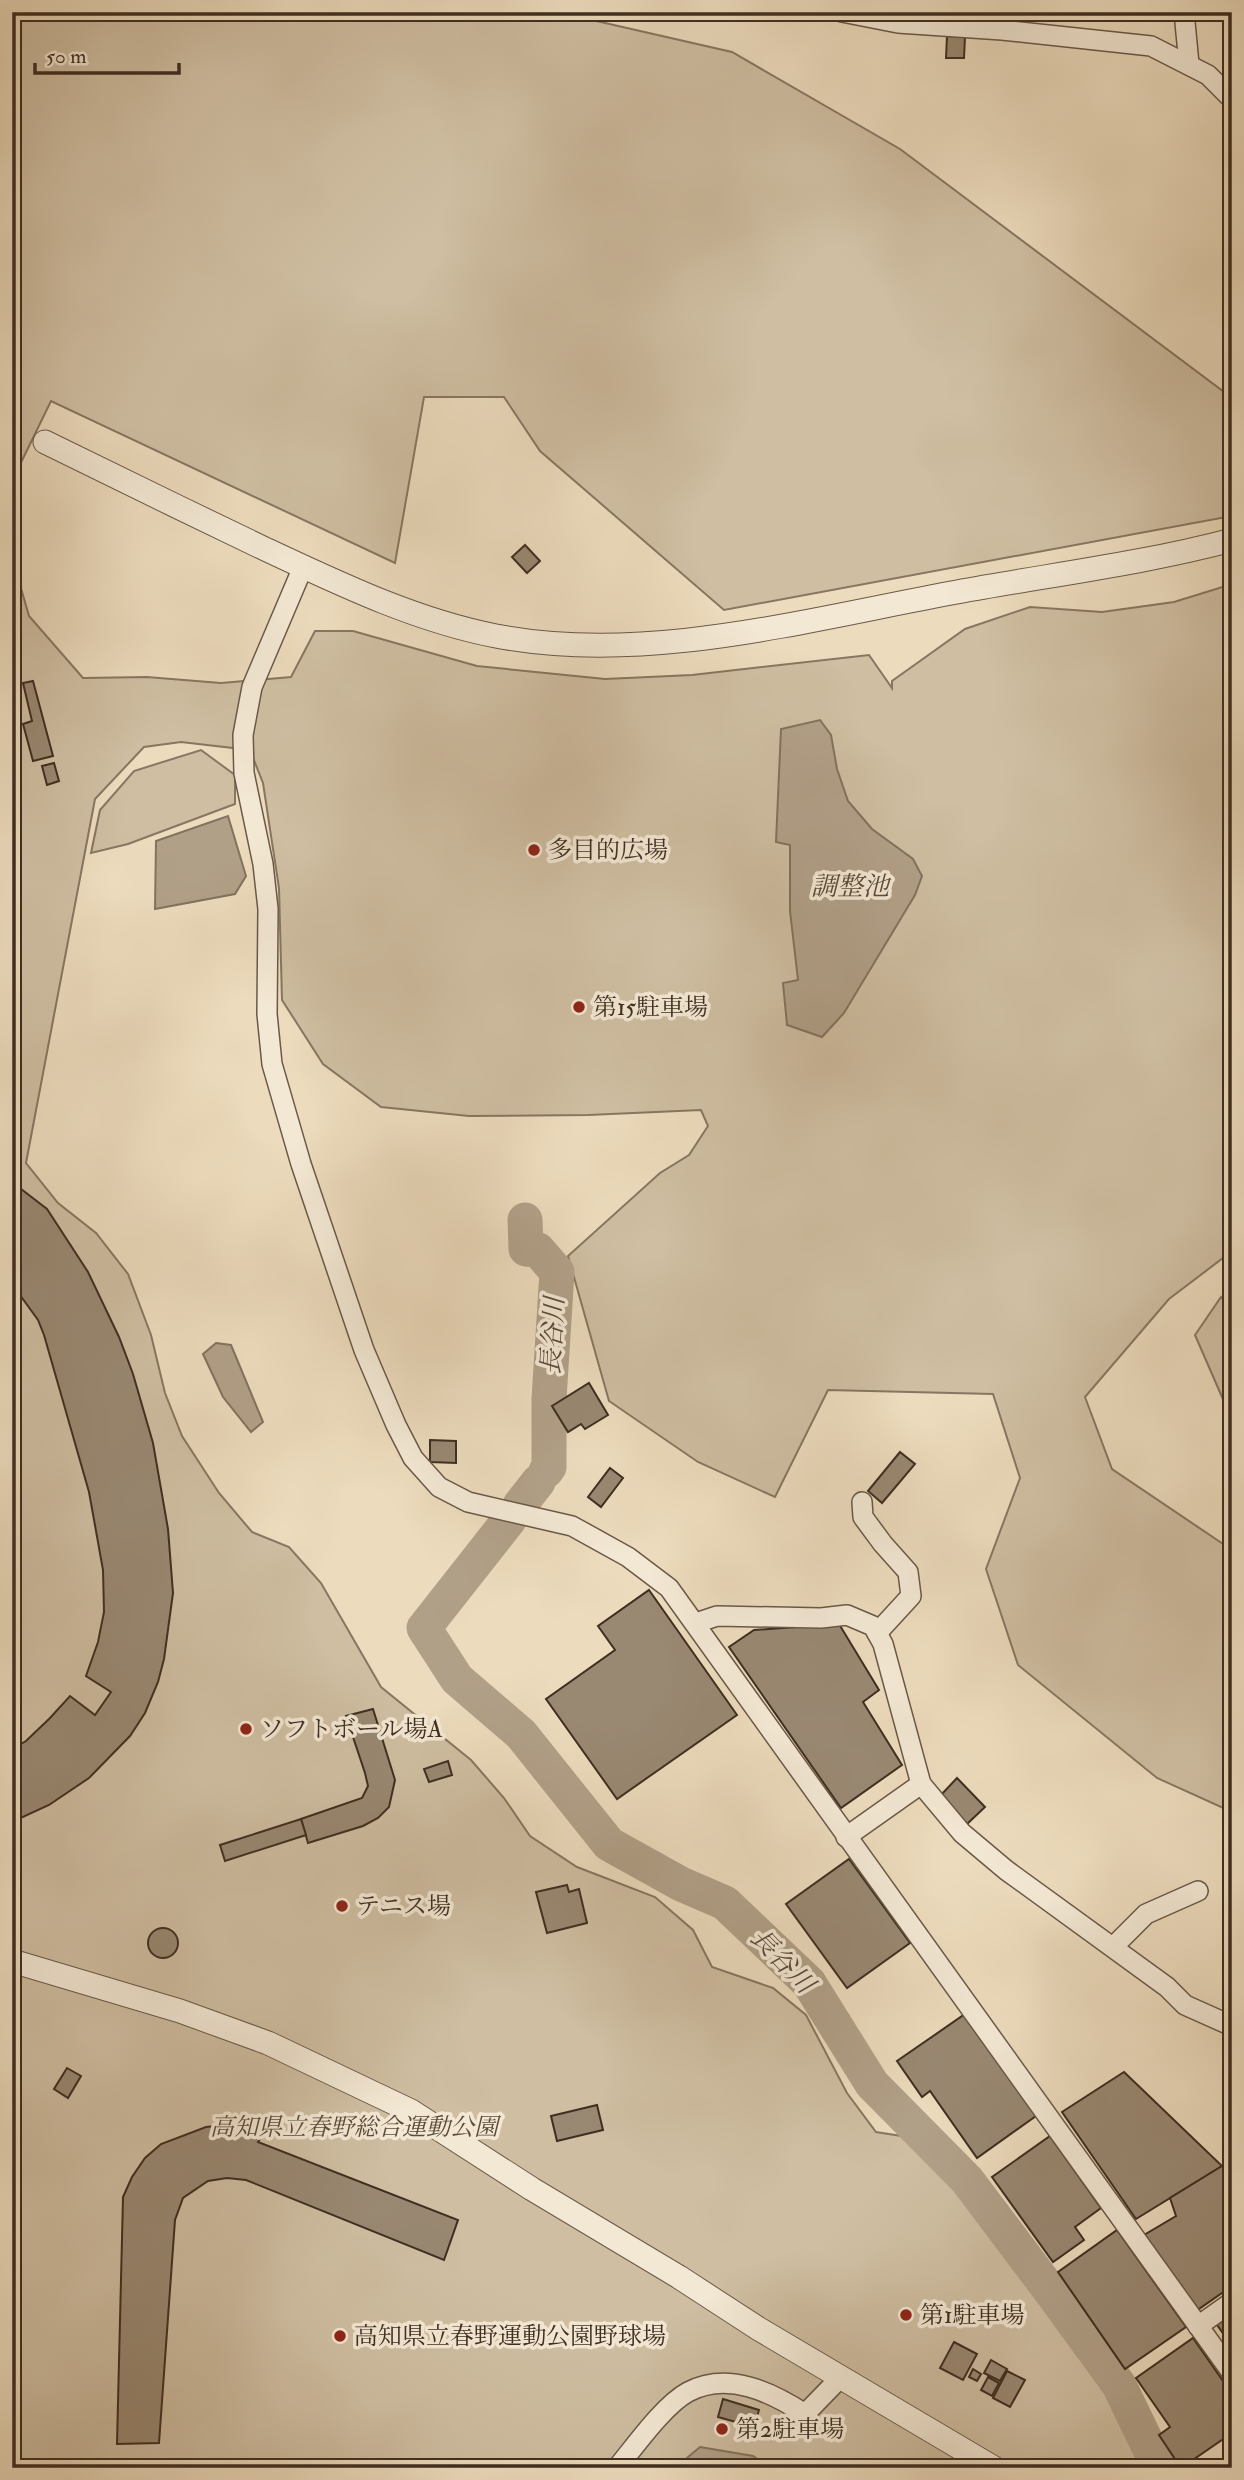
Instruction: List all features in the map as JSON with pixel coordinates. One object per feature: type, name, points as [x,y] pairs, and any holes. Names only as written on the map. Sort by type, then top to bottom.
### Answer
[{"type":"street","points":[[842,12],[898,23],[1002,30],[1152,46],[1208,75],[1232,99]]},
{"type":"street","points":[[1184,12],[1189,64]]},
{"type":"street","points":[[45,442],[303,567],[399,608],[494,636],[555,645],[625,644],[726,635],[954,592],[1095,570],[1232,540]]},
{"type":"street","points":[[303,567],[252,687],[243,735],[244,772],[263,864],[268,909],[267,1014],[272,1064],[301,1164],[365,1350],[396,1425],[413,1458],[439,1486],[468,1502],[572,1526],[628,1557],[669,1588],[1232,2373]]},
{"type":"street","points":[[862,1502],[863,1517],[883,1545],[908,1572],[911,1596],[877,1633]]},
{"type":"street","points":[[696,1623],[717,1616],[821,1618],[847,1615],[873,1626],[883,1644],[921,1784],[962,1833],[1006,1870],[1167,1987],[1185,2005],[1232,2026]]},
{"type":"street","points":[[846,1837],[921,1784]]},
{"type":"street","points":[[1113,1947],[1146,1914],[1198,1891]]},
{"type":"street","points":[[12,1961],[180,2011],[268,2043],[411,2111],[532,2189],[840,2378],[994,2468]]},
{"type":"street","points":[[1198,2326],[1232,2302]]},
{"type":"street","points":[[617,2468],[664,2413],[687,2392],[721,2384],[739,2384],[776,2395],[805,2414],[840,2378]]},
{"type":"green space","points":[[12,12],[557,12],[732,52],[900,149],[1224,392],[1232,406],[1232,516],[724,610],[540,451],[504,397],[424,397],[395,563],[51,401],[12,481]]},
{"type":"green space","name":"高知県立春野総合運動公園","points":[[12,557],[29,616],[83,678],[147,677],[221,683],[291,677],[315,631],[353,631],[477,666],[605,679],[692,675],[869,655],[892,688],[892,681],[965,629],[1030,607],[1102,612],[1174,602],[1232,584],[1232,1262],[1223,1258],[1169,1299],[1085,1397],[1112,1469],[1232,1550],[1232,1812],[1157,1778],[1018,1665],[986,1569],[1020,1478],[993,1394],[828,1390],[775,1497],[698,1462],[609,1401],[568,1256],[660,1173],[689,1155],[708,1126],[701,1110],[469,1116],[381,1107],[323,1064],[282,1000],[279,888],[263,783],[250,750],[181,742],[144,747],[95,799],[26,1163],[58,1203],[96,1233],[128,1274],[151,1335],[165,1393],[182,1436],[219,1493],[252,1532],[289,1547],[321,1583],[381,1687],[471,1760],[504,1798],[530,1836],[577,1867],[655,1897],[693,1930],[712,1967],[773,1988],[806,2015],[847,2093],[876,2132],[927,2140],[1111,2391],[1148,2468],[12,2468]]},
{"type":"green space","points":[[201,750],[235,775],[235,804],[128,844],[91,853],[100,810],[134,771]]},
{"type":"green space","points":[[1221,1297],[1232,1311],[1232,1420],[1195,1335]]},
{"type":"water","name":"調整池","points":[[820,720],[831,735],[837,769],[848,801],[872,829],[913,859],[922,876],[915,895],[844,1013],[822,1037],[787,1025],[783,983],[798,980],[790,911],[790,845],[776,842],[781,729]]},
{"type":"water","points":[[228,816],[246,876],[235,894],[155,909],[156,841]]},
{"type":"water","points":[[216,1343],[231,1345],[263,1422],[251,1432],[223,1397],[203,1354]]},
{"type":"water","points":[[700,2447],[753,2456],[771,2468],[675,2468]]},
{"type":"building","points":[[947,36],[965,37],[964,58],[946,58]]},
{"type":"building","points":[[525,545],[540,561],[527,573],[512,557]]},
{"type":"building","points":[[33,681],[53,756],[33,761],[23,724],[32,721],[23,683]]},
{"type":"building","points":[[54,763],[59,781],[47,785],[42,766]]},
{"type":"building","points":[[12,1182],[47,1209],[88,1272],[119,1337],[153,1443],[168,1529],[173,1593],[158,1682],[145,1713],[130,1736],[89,1778],[49,1805],[12,1822],[12,1749],[26,1741],[70,1696],[95,1715],[111,1692],[86,1676],[98,1642],[104,1612],[103,1570],[89,1492],[44,1335],[38,1320],[12,1284]]},
{"type":"building","points":[[589,1383],[608,1415],[585,1429],[581,1424],[568,1432],[552,1406]]},
{"type":"building","points":[[430,1440],[456,1441],[456,1463],[430,1462]]},
{"type":"building","points":[[900,1452],[915,1464],[882,1503],[868,1491]]},
{"type":"building","points":[[610,1468],[623,1478],[601,1507],[588,1497]]},
{"type":"building","points":[[649,1590],[737,1715],[617,1799],[546,1699],[615,1650],[598,1626]]},
{"type":"building","points":[[839,1624],[879,1690],[863,1702],[902,1765],[841,1808],[729,1647],[754,1630]]},
{"type":"building","points":[[373,1709],[395,1780],[389,1807],[378,1818],[363,1826],[308,1843],[301,1819],[362,1798],[368,1786],[346,1716]]},
{"type":"building","points":[[448,1761],[452,1775],[429,1782],[424,1769]]},
{"type":"building","points":[[957,1778],[985,1807],[967,1824],[940,1796]]},
{"type":"building","points":[[301,1819],[306,1835],[225,1861],[220,1845]]},
{"type":"building","points":[[849,1859],[910,1943],[847,1988],[786,1904]]},
{"type":"building","points":[[567,1885],[569,1892],[579,1889],[587,1923],[547,1933],[536,1892]]},
{"type":"building","points":[[163,1928],[174,1932],[178,1943],[174,1954],[163,1958],[152,1954],[148,1943],[152,1932]]},
{"type":"building","points":[[965,2014],[1036,2116],[977,2158],[930,2091],[922,2097],[897,2061]]},
{"type":"building","points":[[67,2068],[81,2076],[68,2098],[54,2089]]},
{"type":"building","points":[[1124,2072],[1222,2166],[1136,2219],[1062,2112]]},
{"type":"building","points":[[597,2105],[603,2130],[557,2141],[551,2116]]},
{"type":"building","points":[[226,2125],[265,2131],[258,2142],[458,2220],[444,2260],[246,2180],[227,2178],[208,2181],[183,2198],[175,2220],[159,2443],[117,2444],[123,2197],[145,2158],[161,2144],[206,2127]]},
{"type":"building","points":[[1050,2136],[1101,2208],[1075,2227],[1084,2240],[1053,2262],[992,2177]]},
{"type":"building","points":[[1222,2166],[1232,2170],[1232,2286],[1196,2311],[1144,2235],[1176,2216],[1170,2198]]},
{"type":"building","points":[[1117,2230],[1186,2327],[1125,2369],[1058,2272]]},
{"type":"building","points":[[1232,2311],[1232,2346],[1215,2322]]},
{"type":"building","points":[[1193,2338],[1232,2394],[1232,2433],[1181,2468],[1159,2435],[1170,2427],[1136,2378]]},
{"type":"building","points":[[954,2342],[977,2354],[963,2380],[940,2368]]},
{"type":"building","points":[[991,2360],[1007,2369],[1000,2381],[984,2373]]},
{"type":"building","points":[[973,2369],[981,2374],[977,2381],[969,2377]]},
{"type":"building","points":[[1007,2371],[1025,2380],[1010,2407],[993,2398]]},
{"type":"building","points":[[988,2377],[999,2383],[992,2396],[981,2390]]},
{"type":"building","points":[[723,2399],[759,2410],[754,2427],[718,2417]]},
{"type":"waterway","name":"長谷川","points":[[525,1220],[526,1249],[538,1250],[557,1272],[549,1399],[549,1467],[546,1471]]},
{"type":"waterway","name":"長谷川","points":[[520,1505],[538,1482]]},
{"type":"waterway","name":"長谷川","points":[[509,1520],[424,1628],[457,1679],[521,1734],[609,1844],[681,1884],[725,1903],[809,1983],[872,2084],[967,2180],[1119,2385],[1159,2468]]},
{"type":"place","name":"多目的広場","points":[[534,850]]},
{"type":"place","name":"第15駐車場","points":[[579,1007]]},
{"type":"place","name":"ソフトボール場A","points":[[246,1729]]},
{"type":"place","name":"テニス場","points":[[342,1906]]},
{"type":"place","name":"第1駐車場","points":[[906,2315]]},
{"type":"place","name":"高知県立春野運動公園野球場","points":[[340,2336]]},
{"type":"place","name":"第2駐車場","points":[[722,2429]]}]
